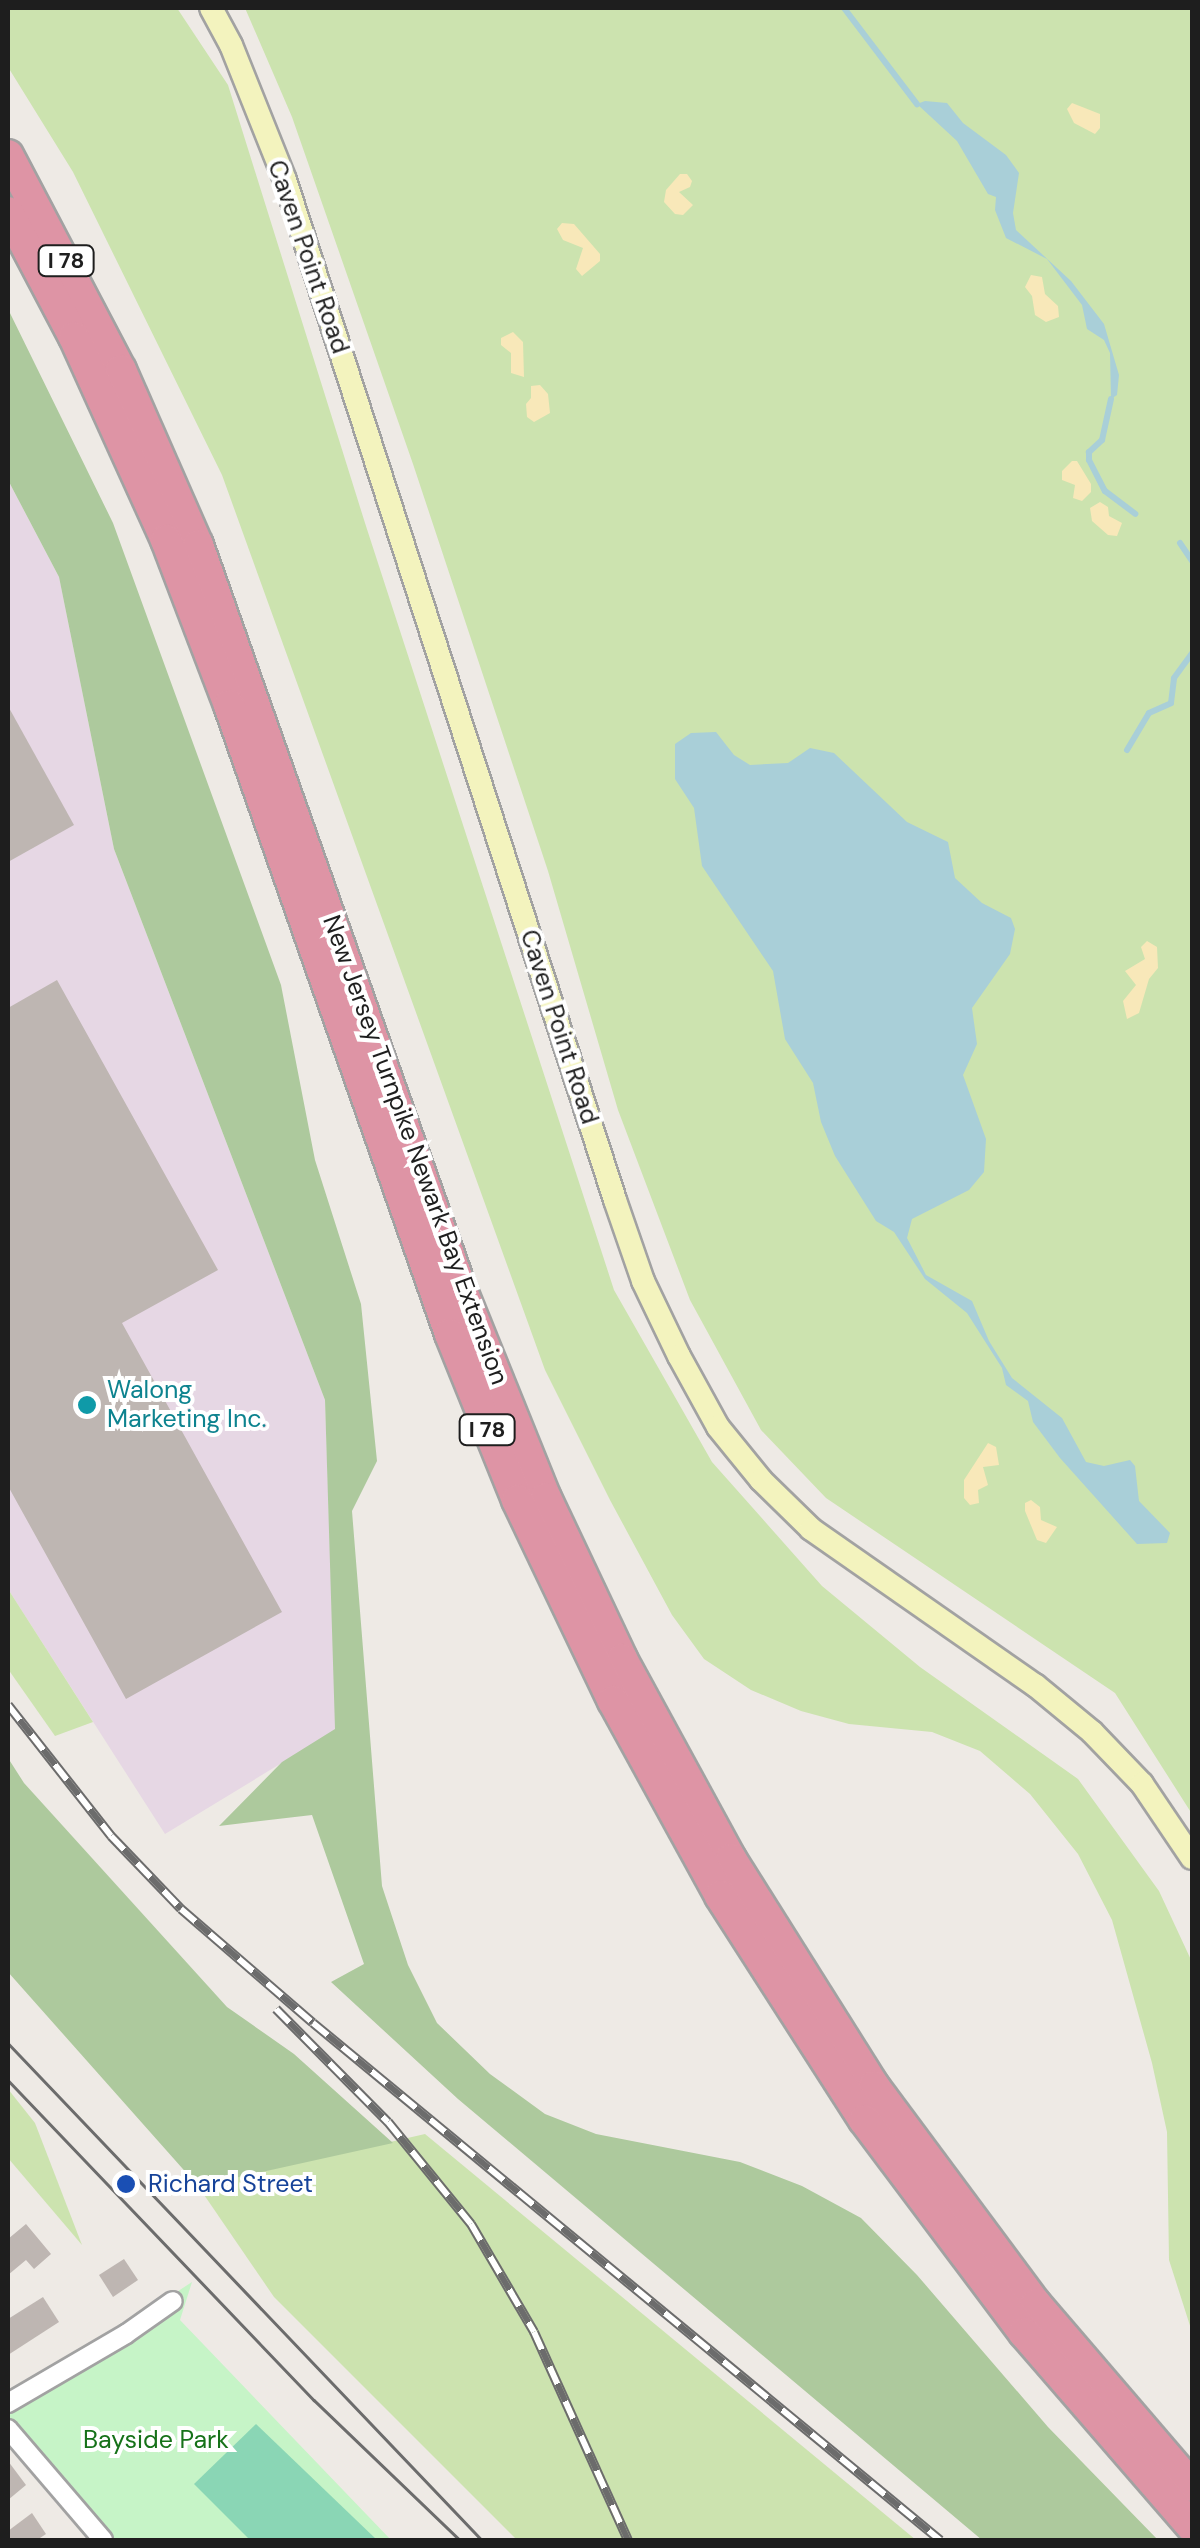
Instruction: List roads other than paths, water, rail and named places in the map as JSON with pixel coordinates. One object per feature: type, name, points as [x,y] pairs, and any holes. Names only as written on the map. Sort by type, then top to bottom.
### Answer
[{"type":"highway","name":"New Jersey Turnpike Newark Bay Extension","points":[[8,155],[114,357],[204,560],[461,1288],[546,1498],[629,1673],[746,1884],[891,2110],[1036,2304],[1192,2486]]},
{"type":"highway","name":"New Jersey Turnpike Newark Bay Extension","points":[[8,212],[74,337],[172,553],[450,1334],[529,1527],[612,1701],[743,1935],[882,2144],[1015,2322],[1192,2527]]},
{"type":"street","name":"Caven Point Road","points":[[212,8],[231,45],[285,180],[615,1200],[643,1281],[678,1356],[718,1427],[761,1480],[811,1529],[1036,1685],[1092,1732],[1142,1784],[1192,1858]]},
{"type":"street","points":[[8,2403],[126,2334],[173,2301]]},
{"type":"street","points":[[8,2429],[103,2540]]},
{"type":"water","points":[[947,103],[963,123],[1006,155],[1019,173],[1013,213],[1016,230],[1071,281],[1104,324],[1119,375],[1117,395],[1111,399],[1110,353],[1104,340],[1087,329],[1082,305],[1047,259],[1006,238],[995,210],[996,197],[988,194],[957,141],[917,104]]},
{"type":"water","points":[[716,732],[734,755],[750,765],[788,763],[810,748],[834,753],[907,822],[948,842],[955,878],[982,903],[1011,918],[1015,929],[1010,954],[972,1008],[977,1044],[963,1075],[986,1139],[984,1172],[969,1190],[912,1219],[907,1238],[926,1275],[972,1301],[989,1341],[1012,1378],[1062,1418],[1086,1462],[1104,1466],[1130,1460],[1135,1466],[1139,1501],[1170,1533],[1167,1543],[1137,1544],[1060,1458],[1033,1422],[1028,1401],[1006,1385],[1002,1368],[967,1313],[925,1279],[894,1232],[876,1221],[835,1156],[821,1122],[813,1083],[785,1039],[773,971],[702,866],[694,808],[675,779],[675,744],[691,733]]},
{"type":"waterway","points":[[844,8],[917,104]]},
{"type":"waterway","points":[[1111,399],[1102,440],[1089,452],[1089,460],[1105,491],[1135,514]]},
{"type":"waterway","points":[[1180,543],[1192,561]]},
{"type":"waterway","points":[[1127,750],[1149,713],[1171,703],[1174,678],[1192,653]]},
{"type":"tram line","points":[[8,2043],[482,2540]]},
{"type":"tram line","points":[[8,2080],[314,2400],[460,2540]]},
{"type":"railway","points":[[8,1705],[111,1836],[181,1909],[313,2023],[940,2540]]},
{"type":"railway","points":[[276,2009],[388,2122],[471,2224],[534,2332],[628,2540]]},
{"type":"place","name":"Walong Marketing Inc.","points":[[87,1405]]},
{"type":"place","name":"Richard Street","points":[[126,2184]]},
{"type":"park label","name":"Bayside Park","points":[[156,2440]]}]
